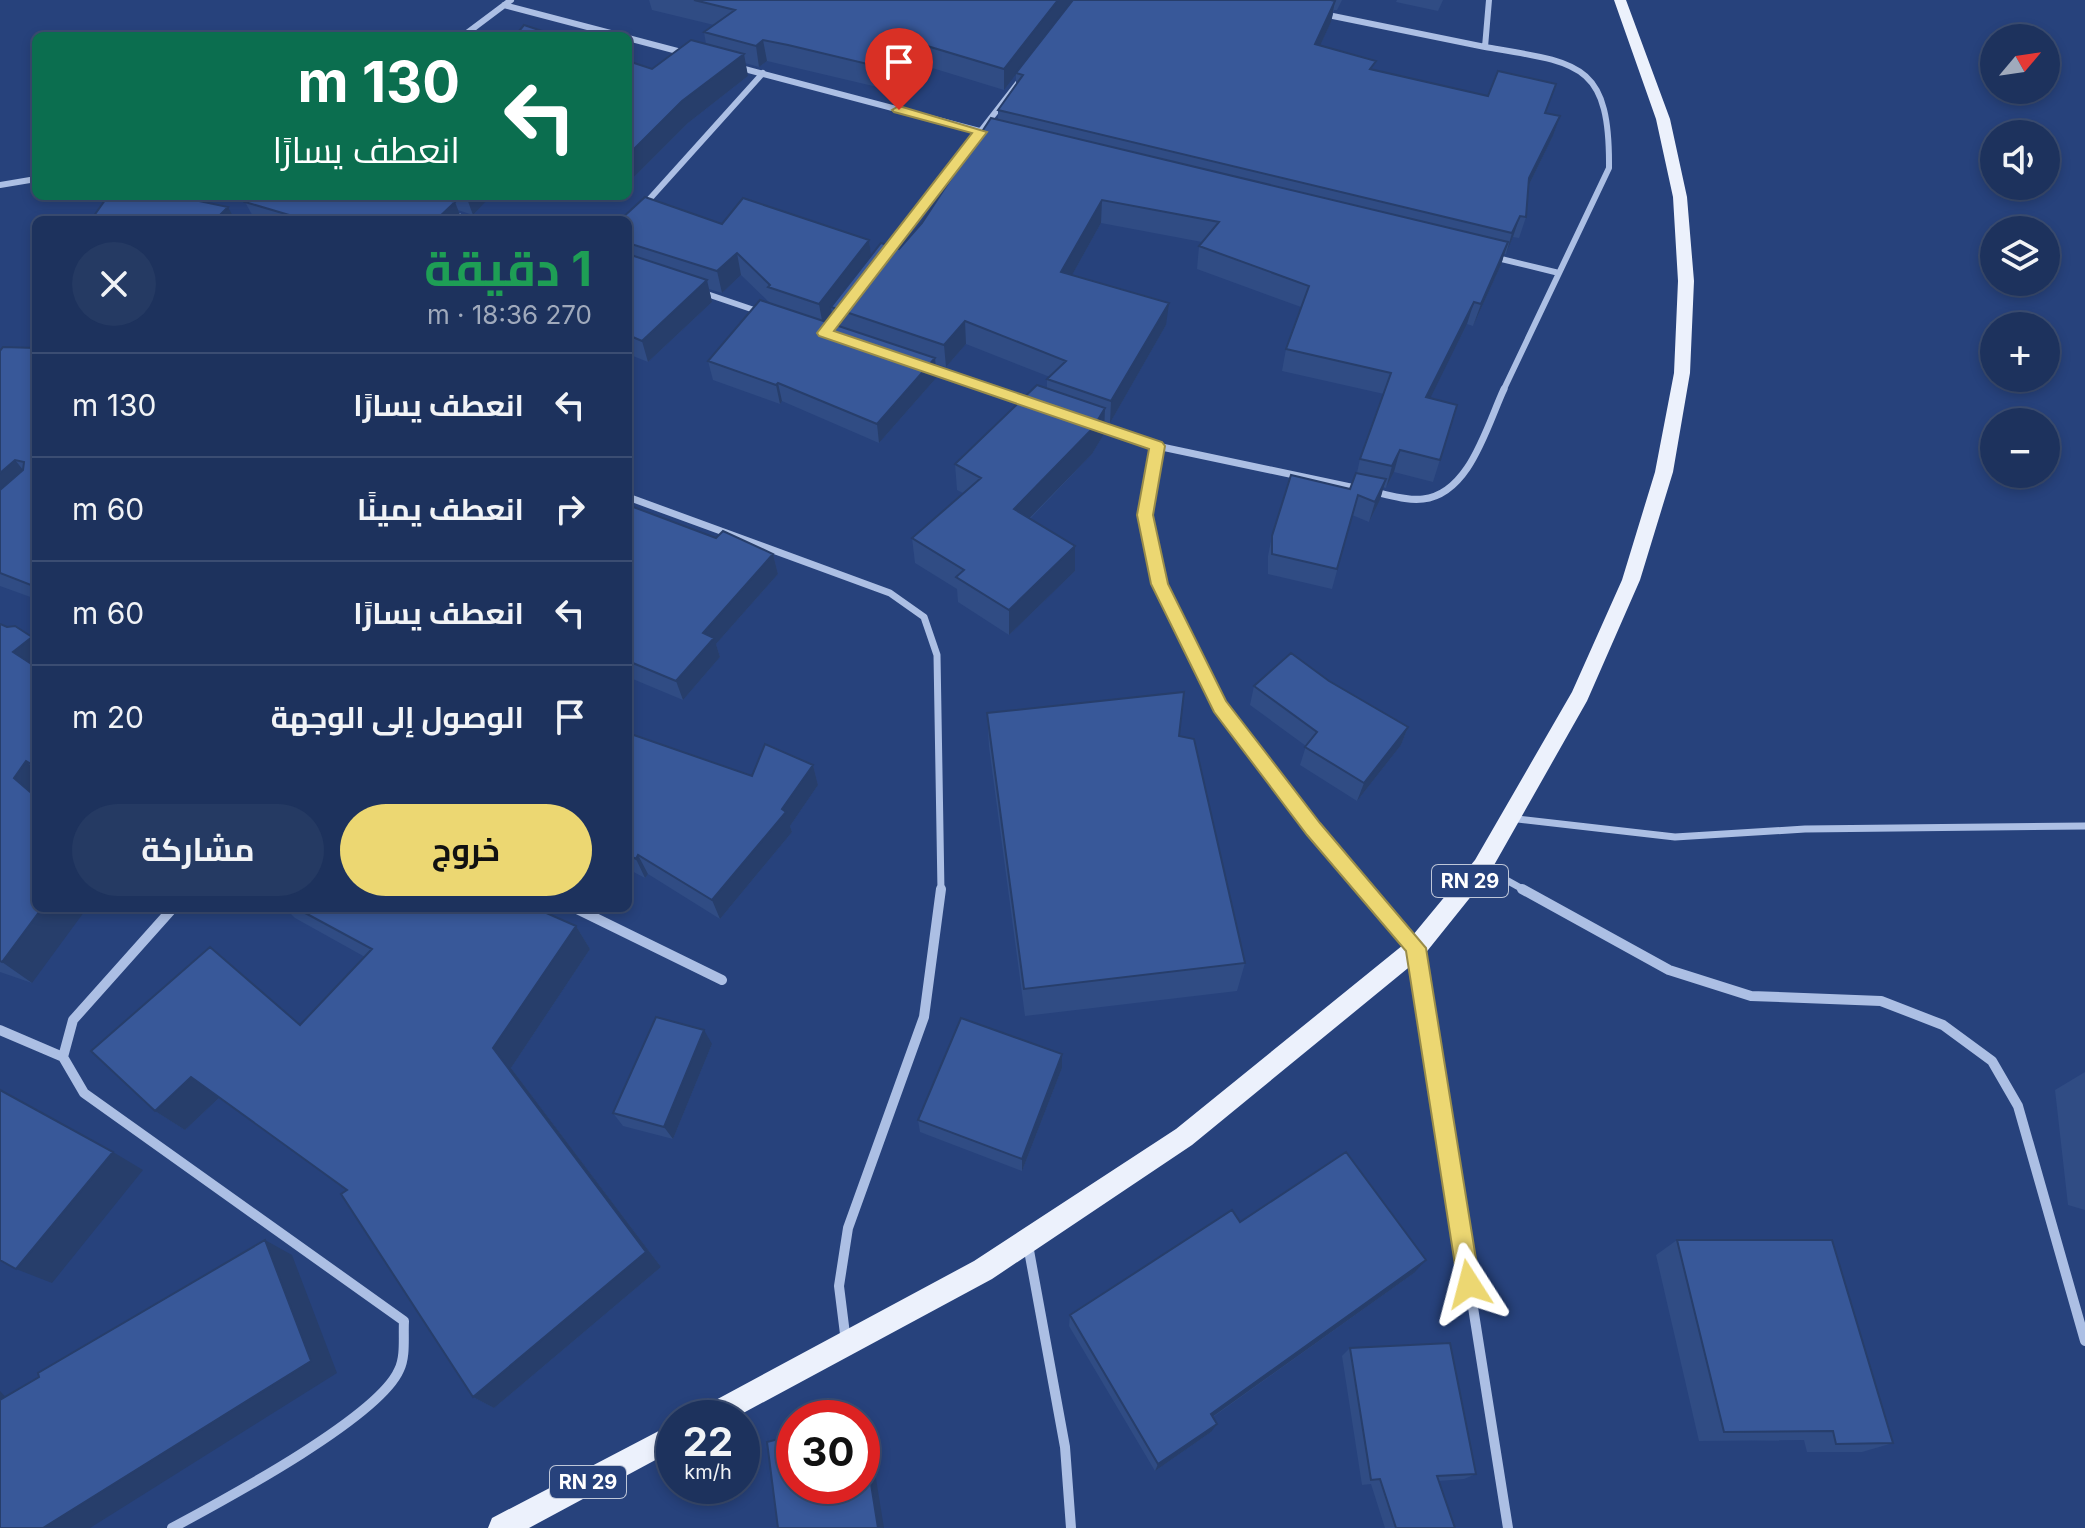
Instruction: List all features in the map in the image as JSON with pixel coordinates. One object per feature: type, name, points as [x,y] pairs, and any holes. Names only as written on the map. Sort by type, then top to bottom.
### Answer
[{"type":"main road","name":"RN 29","points":[[742,1400],[983,1270],[1184,1137],[1416,948],[1482,867],[1580,695],[1631,580],[1664,472],[1682,373],[1686,281],[1680,197],[1663,119],[1620,0]]},
{"type":"main road","name":"RN 29","points":[[502,1528],[656,1446]]},
{"type":"street","points":[[468,32],[511,0]]},
{"type":"street","points":[[1485,47],[1489,0]]},
{"type":"street","points":[[504,5],[607,32]]},
{"type":"street","points":[[1082,420],[1157,446],[1417,501],[1445,493],[1464,474],[1609,168],[1611,133],[1600,89],[1580,69],[1555,59],[1317,13]]},
{"type":"street","points":[[632,39],[688,54]]},
{"type":"street","points":[[733,66],[996,135]]},
{"type":"street","points":[[883,257],[1026,72]]},
{"type":"street","points":[[632,219],[763,73]]},
{"type":"street","points":[[0,185],[32,180]]},
{"type":"street","points":[[444,212],[457,216]]},
{"type":"street","points":[[1483,254],[1559,273]]},
{"type":"street","points":[[688,288],[779,318]]},
{"type":"street","points":[[915,364],[1036,405]]},
{"type":"street","points":[[1157,446],[1145,515],[1159,584],[1220,706],[1314,829],[1416,948],[1508,1528]]},
{"type":"street","points":[[632,498],[890,593],[924,617],[937,655],[941,898],[924,1017],[848,1228],[839,1286],[847,1344]]},
{"type":"street","points":[[1508,818],[1675,837],[1805,829],[2085,826]]},
{"type":"street","points":[[1482,867],[1669,970],[1751,996],[1881,1001],[1943,1025],[1992,1061],[2018,1106],[2085,1341]]},
{"type":"street","points":[[63,1057],[73,1020],[169,912]]},
{"type":"street","points":[[583,912],[722,980]]},
{"type":"street","points":[[0,1030],[63,1057],[84,1093],[404,1321],[399,1371],[369,1407],[233,1495],[172,1528]]},
{"type":"street","points":[[1027,1241],[1065,1447],[1071,1528]]},
{"type":"building","points":[[694,0],[1058,0],[1004,69],[927,46],[905,73],[788,45],[763,40],[756,46],[704,32],[735,10]]},
{"type":"building","points":[[1073,0],[1331,0],[1335,1],[1315,44],[1376,61],[1370,69],[1488,96],[1498,71],[1556,84],[1545,113],[1560,116],[1529,178],[1526,217],[1520,216],[1512,233],[998,110],[1023,75],[1016,73]]},
{"type":"building","points":[[524,25],[545,32],[518,32]]},
{"type":"building","points":[[691,40],[744,54],[682,101],[632,151],[632,62],[652,69]]},
{"type":"building","points":[[991,118],[1508,242],[1481,304],[1474,302],[1426,397],[1457,405],[1440,460],[1400,450],[1392,466],[1360,459],[1391,373],[1286,349],[1309,286],[1199,246],[1219,222],[1102,200],[1061,272],[1169,303],[1111,401],[1047,379],[1066,361],[965,321],[944,345],[831,307],[881,243],[899,249],[922,223]]},
{"type":"building","points":[[645,197],[722,224],[743,198],[869,240],[819,304],[768,287],[770,285],[737,253],[717,271],[632,244],[632,216],[624,216]]},
{"type":"building","points":[[105,200],[194,200],[228,207],[219,216],[94,216]]},
{"type":"building","points":[[245,202],[455,202],[440,216],[292,216]]},
{"type":"building","points":[[632,255],[707,280],[642,341],[632,337]]},
{"type":"building","points":[[760,300],[935,358],[877,424],[778,383],[776,385],[708,361]]},
{"type":"building","points":[[3,347],[32,348],[32,585],[0,573],[0,490],[23,470],[24,462],[15,460],[0,473],[0,351]]},
{"type":"building","points":[[1037,385],[1105,408],[1093,428],[1014,509],[1075,546],[1009,610],[956,577],[964,570],[912,538],[981,478],[955,464]]},
{"type":"building","points":[[1356,473],[1386,479],[1375,502],[1358,495],[1337,569],[1272,554],[1272,536],[1291,475],[1350,489]]},
{"type":"building","points":[[632,506],[716,538],[723,531],[773,554],[703,633],[714,638],[676,681],[632,663]]},
{"type":"building","points":[[0,624],[15,626],[32,637],[13,652],[32,664],[32,765],[26,761],[14,778],[32,794],[32,912],[39,912],[0,961]]},
{"type":"building","points":[[1291,653],[1329,681],[1408,727],[1364,783],[1305,747],[1317,732],[1254,686]]},
{"type":"building","points":[[1184,692],[1179,736],[1194,739],[1245,963],[1024,989],[987,713]]},
{"type":"building","points":[[632,734],[752,776],[765,744],[813,765],[782,809],[786,812],[712,900],[638,855],[636,859],[632,857]]},
{"type":"building","points":[[303,912],[544,912],[576,926],[493,1048],[646,1252],[473,1397],[341,1194],[347,1190],[191,1077],[155,1111],[91,1051],[210,947],[300,1025],[372,949]]},
{"type":"building","points":[[656,1017],[704,1030],[664,1127],[613,1113]]},
{"type":"building","points":[[961,1018],[1062,1054],[1022,1159],[918,1120]]},
{"type":"building","points":[[0,1090],[113,1152],[16,1269],[0,1260]]},
{"type":"building","points":[[1346,1152],[1426,1260],[1211,1414],[1217,1424],[1158,1464],[1070,1315],[1232,1210],[1240,1222]]},
{"type":"building","points":[[265,1240],[311,1361],[43,1528],[0,1528],[0,1400],[39,1377],[38,1373]]},
{"type":"building","points":[[1677,1240],[1832,1240],[1893,1443],[1836,1444],[1833,1431],[1724,1432]]},
{"type":"building","points":[[1450,1343],[1476,1474],[1437,1476],[1455,1528],[1396,1528],[1380,1479],[1371,1480],[1350,1348]]},
{"type":"building","points":[[776,1440],[776,1504],[874,1504],[878,1528],[778,1528],[767,1442]]},
{"type":"route","points":[[899,110],[980,132],[825,333],[1157,446],[1145,515],[1159,584],[1220,706],[1314,829],[1416,948],[1469,1284]]}]
